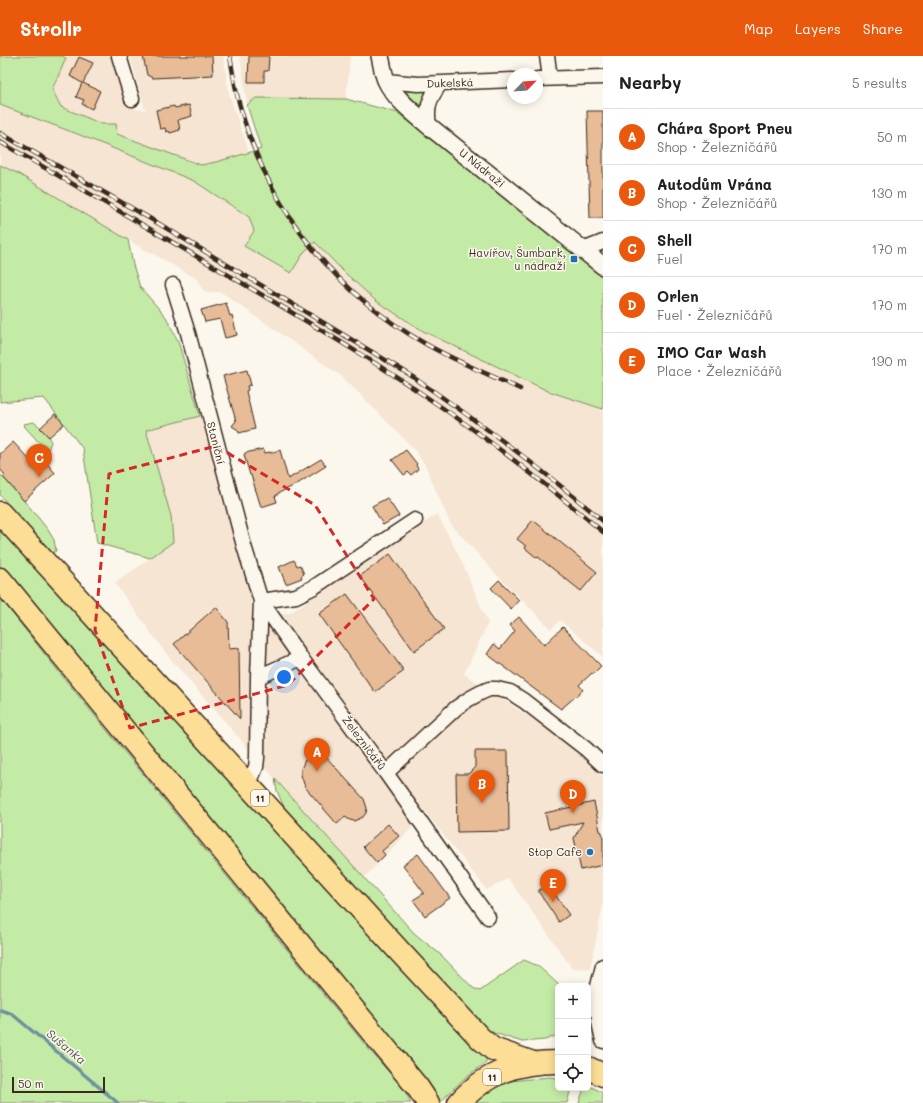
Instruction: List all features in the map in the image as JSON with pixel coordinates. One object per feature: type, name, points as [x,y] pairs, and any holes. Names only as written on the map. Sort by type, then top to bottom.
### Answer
[{"type":"highway","name":"11","points":[[0,513],[401,954],[480,1038],[493,1049],[547,1060]]},
{"type":"highway","points":[[0,580],[425,1097],[428,1103]]},
{"type":"highway","name":"11","points":[[459,1103],[471,1090],[502,1072],[517,1066],[547,1060]]},
{"type":"highway","points":[[591,1069],[603,1075]]},
{"type":"street","points":[[119,56],[132,99]]},
{"type":"street","name":"U Nádraží","points":[[380,56],[386,81],[404,104],[429,126],[603,266]]},
{"type":"street","points":[[548,56],[543,78],[603,77]]},
{"type":"street","name":"Dukelská","points":[[386,81],[418,84],[440,84],[507,80]]},
{"type":"street","points":[[429,126],[429,104],[434,92],[440,84]]},
{"type":"street","points":[[583,250],[603,242]]},
{"type":"street","name":"Staniční","points":[[173,285],[188,333],[244,546],[261,601],[301,658]]},
{"type":"street","points":[[261,601],[296,596],[305,592],[415,520]]},
{"type":"street","name":"Staniční","points":[[258,677],[261,601]]},
{"type":"street","points":[[248,786],[256,767],[257,758],[258,677],[301,658]]},
{"type":"street","name":"Železničářů","points":[[301,658],[386,773],[461,705],[480,693],[490,689],[510,692],[524,701],[586,749],[603,765]]},
{"type":"street","points":[[386,773],[488,917]]},
{"type":"street","points":[[591,1003],[598,986],[603,966]]},
{"type":"street","points":[[598,986],[599,1022],[603,1041]]},
{"type":"highlighted area","points":[[216,446],[315,505],[374,599],[288,685],[130,728],[95,630],[109,474]]},
{"type":"shaded area","points":[[62,56],[114,56],[135,109],[145,110],[130,56],[223,56],[229,94],[252,161],[207,175],[140,142],[118,133],[115,125],[101,123],[61,107],[52,89],[66,58]]},
{"type":"shaded area","points":[[240,56],[350,56],[346,99],[256,98],[247,105]]},
{"type":"shaded area","points":[[0,105],[80,135],[194,181],[249,217],[254,231],[245,246],[291,273],[304,252],[315,242],[343,271],[376,301],[423,331],[548,391],[603,409],[603,657],[560,620],[551,629],[494,572],[450,523],[425,465],[414,449],[344,378],[221,292],[207,292],[203,290],[197,279],[133,243],[17,173],[0,165]]},
{"type":"shaded area","points":[[200,416],[250,592],[252,617],[290,613],[437,514],[460,558],[488,623],[464,674],[560,737],[603,776],[603,905],[590,969],[572,968],[508,878],[487,890],[426,813],[364,878],[168,656],[115,583],[173,542],[171,516],[146,430]]},
{"type":"green space","points":[[0,56],[62,56],[66,58],[52,89],[61,107],[102,124],[116,124],[117,134],[201,165],[261,149],[247,105],[256,98],[346,99],[398,113],[603,277],[603,409],[548,391],[423,331],[376,301],[343,271],[315,242],[304,252],[291,273],[244,246],[254,231],[249,217],[194,181],[80,135],[0,105]]},
{"type":"green space","points":[[424,90],[425,94],[421,107],[419,108],[406,95],[407,92],[410,91]]},
{"type":"green space","points":[[0,165],[17,173],[128,240],[133,265],[140,287],[166,317],[178,341],[200,416],[146,430],[171,516],[173,542],[150,558],[97,543],[83,449],[44,398],[0,402]]},
{"type":"green space","points":[[33,422],[46,433],[50,439],[51,442],[48,450],[46,450],[25,427],[24,424]]},
{"type":"green space","points":[[0,474],[48,530],[54,540],[56,551],[51,553],[0,495]]},
{"type":"green space","points":[[0,524],[486,1059],[486,1063],[462,1081],[440,1103],[0,567]]},
{"type":"green space","points":[[0,598],[63,677],[372,1053],[404,1089],[411,1103],[0,1103]]},
{"type":"green space","points":[[275,779],[414,933],[441,955],[473,988],[480,991],[524,960],[538,966],[557,983],[555,983],[555,1036],[545,1040],[522,1042],[485,1030],[284,807],[277,791]]},
{"type":"green space","points":[[555,1078],[555,1091],[570,1091],[567,1103],[469,1103],[486,1090],[511,1081]]},
{"type":"green space","points":[[591,1087],[603,1093],[603,1103],[579,1103],[583,1091],[591,1091]]},
{"type":"building","points":[[143,56],[212,56],[213,75],[153,78],[147,75]]},
{"type":"building","points":[[249,56],[269,56],[268,71],[264,71],[264,82],[248,82]]},
{"type":"building","points":[[79,57],[93,63],[83,83],[100,91],[92,109],[82,104],[84,100],[76,97],[82,83],[70,76]]},
{"type":"building","points":[[189,105],[192,116],[178,120],[180,130],[170,133],[169,131],[166,132],[165,128],[160,129],[156,110],[174,106],[175,108]]},
{"type":"building","points":[[587,111],[603,111],[603,218],[590,218]]},
{"type":"building","points":[[226,303],[230,316],[232,315],[237,335],[225,338],[220,319],[205,322],[201,310]]},
{"type":"building","points":[[247,370],[251,385],[247,386],[248,390],[246,391],[255,429],[239,433],[238,430],[232,426],[236,421],[223,376]]},
{"type":"building","points":[[55,414],[64,424],[49,437],[40,428]]},
{"type":"building","points":[[13,442],[37,468],[45,461],[55,473],[24,501],[3,477],[5,475],[0,469],[0,454]]},
{"type":"building","points":[[263,449],[265,453],[280,450],[288,479],[321,459],[326,466],[297,484],[277,494],[277,496],[275,496],[277,502],[261,507],[244,455],[245,453]]},
{"type":"building","points":[[406,450],[417,464],[418,469],[411,475],[408,472],[404,475],[392,460]]},
{"type":"building","points":[[387,498],[399,516],[383,525],[372,506]]},
{"type":"building","points":[[533,520],[597,572],[581,591],[538,557],[537,558],[517,539]]},
{"type":"building","points":[[390,554],[444,629],[414,651],[360,576]]},
{"type":"building","points":[[294,560],[297,566],[300,565],[304,574],[301,576],[302,578],[286,584],[279,567]]},
{"type":"building","points":[[499,580],[519,600],[511,609],[491,588]]},
{"type":"building","points":[[347,594],[404,671],[375,692],[319,614]]},
{"type":"building","points":[[216,607],[228,622],[229,649],[239,648],[240,719],[174,644]]},
{"type":"building","points":[[519,617],[544,645],[563,627],[601,666],[579,685],[583,690],[561,709],[487,654],[494,644],[500,649],[515,631],[510,625]]},
{"type":"building","points":[[317,747],[364,799],[367,808],[363,817],[354,821],[345,817],[337,824],[305,787],[301,775],[301,769],[305,760]]},
{"type":"building","points":[[475,751],[508,751],[509,831],[457,832],[456,774],[468,774],[475,767]]},
{"type":"building","points":[[594,802],[600,831],[602,832],[603,838],[603,865],[581,870],[574,838],[583,822],[549,829],[545,813]]},
{"type":"building","points":[[388,824],[399,836],[382,851],[385,855],[377,863],[363,847]]},
{"type":"building","points":[[418,854],[450,898],[425,916],[413,900],[424,893],[403,865]]},
{"type":"building","points":[[548,884],[569,915],[559,922],[538,891]]},
{"type":"waterway","name":"Sušanka","points":[[0,1010],[12,1014],[118,1103]]},
{"type":"railway","points":[[230,56],[235,88],[240,106],[252,143],[268,179],[287,212],[308,243],[333,272],[361,298],[391,322],[424,343],[460,362],[520,389]]},
{"type":"railway","points":[[0,133],[156,222],[407,373],[507,444],[603,521]]},
{"type":"railway","points":[[0,142],[237,280],[386,370],[456,417],[499,449],[603,532]]},
{"type":"place","name":"Havířov, Šumbark, u nádraží","points":[[574,259]]},
{"type":"place","name":"Shell","points":[[39,477]]},
{"type":"place","name":"Chára Sport Pneu","points":[[317,771]]},
{"type":"place","name":"Autodům Vrána","points":[[482,803]]},
{"type":"place","name":"Orlen","points":[[573,813]]},
{"type":"place","name":"Stop Cafe","points":[[590,852]]},
{"type":"place","name":"IMO Car Wash","points":[[553,902]]}]
